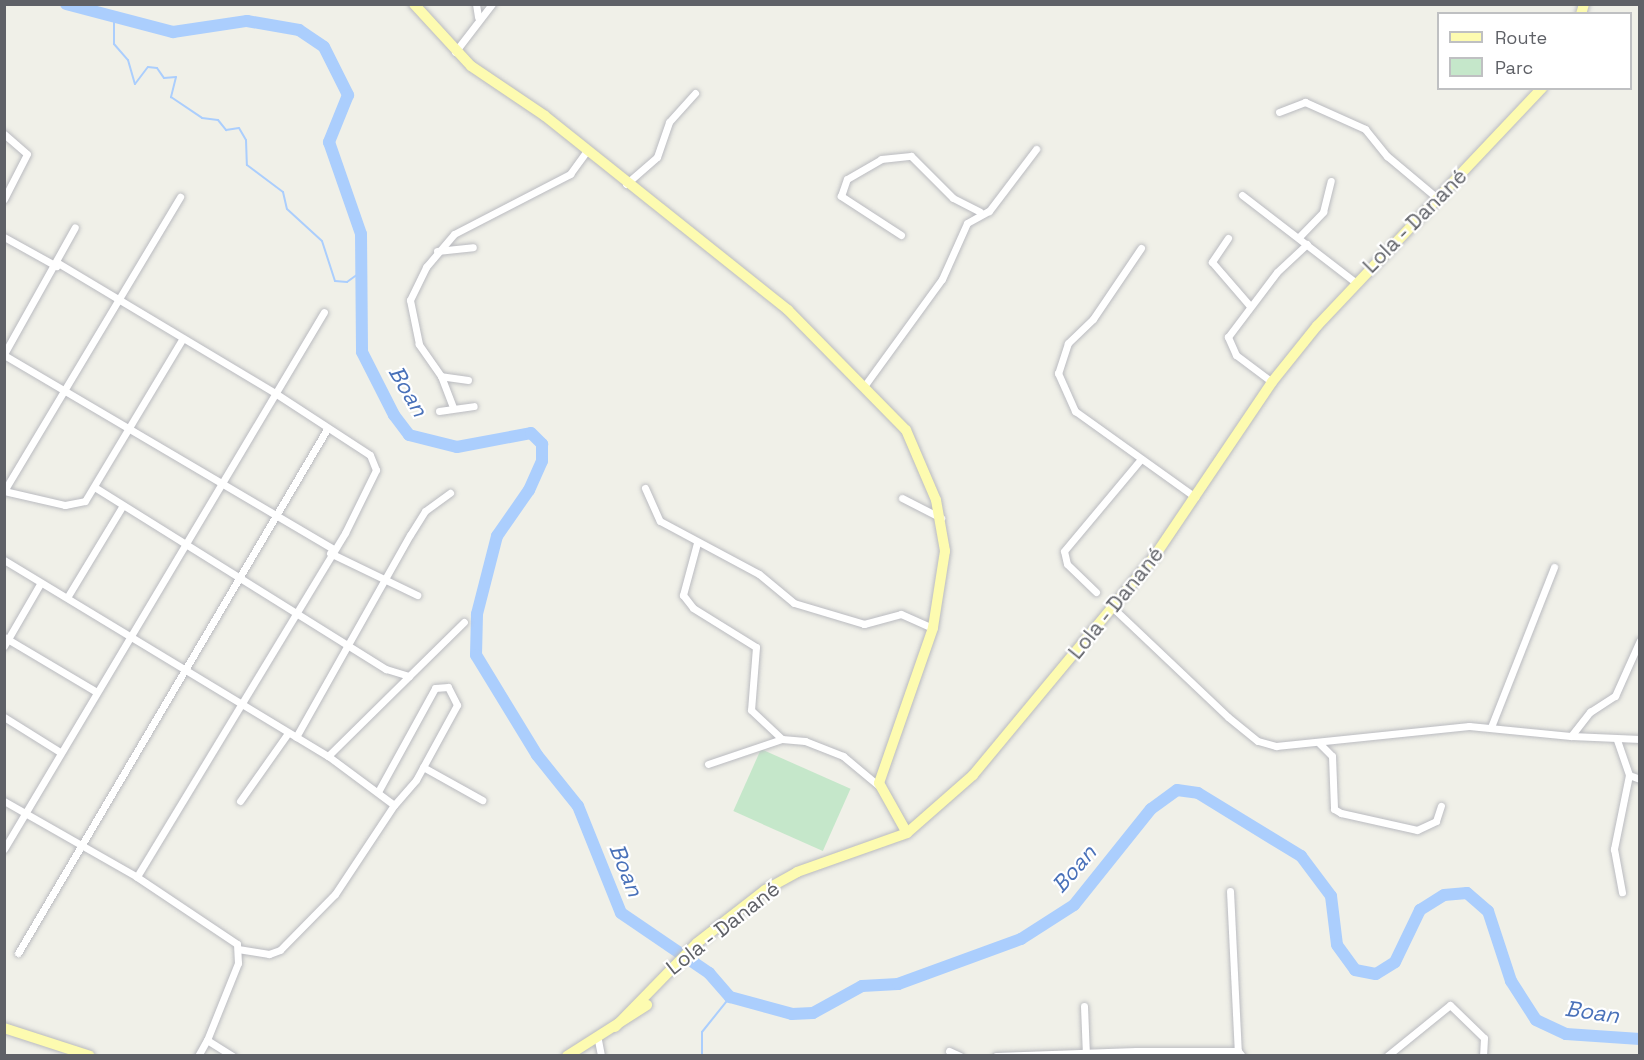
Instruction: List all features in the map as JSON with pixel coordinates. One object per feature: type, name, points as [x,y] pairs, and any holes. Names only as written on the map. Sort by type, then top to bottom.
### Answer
[{"type":"main road","points":[[414,4],[455,52],[777,301],[865,385],[906,430],[940,518],[945,551],[933,628],[879,786],[907,833]]},
{"type":"main road","name":"Lola - Danané","points":[[615,1027],[670,968],[697,943],[797,872],[907,833],[1021,724],[1111,606],[1155,557],[1272,382],[1355,282],[1540,90]]},
{"type":"main road","name":"Lola - Danané","points":[[567,1056],[598,1040],[647,1005]]},
{"type":"main road","points":[[4,1028],[90,1056]]},
{"type":"street","points":[[476,4],[478,17]]},
{"type":"street","points":[[455,52],[478,17],[492,4]]},
{"type":"street","points":[[625,185],[657,157],[663,132],[695,93]]},
{"type":"street","points":[[1279,112],[1305,102],[1365,129],[1387,156],[1437,198]]},
{"type":"street","points":[[4,134],[27,154],[4,199]]},
{"type":"street","points":[[901,235],[841,196],[847,179],[878,160],[908,154],[953,198],[980,212],[989,211],[1036,149]]},
{"type":"street","points":[[453,408],[441,376],[419,344],[410,300],[437,250],[454,234],[570,174],[586,152]]},
{"type":"street","points":[[1299,237],[1323,212],[1331,181]]},
{"type":"street","points":[[1242,195],[1355,282]]},
{"type":"street","points":[[180,197],[120,301],[4,491],[78,505],[96,488],[183,338]]},
{"type":"street","points":[[865,385],[942,279],[958,253],[964,227],[980,212]]},
{"type":"street","points":[[75,227],[57,265],[4,355],[66,388],[129,429],[279,516],[332,551],[417,595]]},
{"type":"street","points":[[4,237],[120,301],[275,393],[370,455],[376,470],[375,481],[239,703],[137,877]]},
{"type":"street","points":[[1228,238],[1212,262],[1250,306]]},
{"type":"street","points":[[1272,382],[1227,345],[1250,306],[1307,244]]},
{"type":"street","points":[[437,250],[473,247]]},
{"type":"street","points":[[1141,248],[1093,319],[1068,343],[1058,373],[1075,411],[1195,497]]},
{"type":"street","points":[[4,849],[94,691],[187,545],[221,482],[324,312]]},
{"type":"street","points":[[441,376],[468,380]]},
{"type":"street","points":[[439,411],[474,406]]},
{"type":"street","points":[[18,953],[86,845],[186,669],[279,516],[327,429]]},
{"type":"street","points":[[1096,592],[1067,564],[1064,551],[1141,459]]},
{"type":"street","points":[[4,474],[12,480]]},
{"type":"street","points":[[96,488],[122,507],[295,610],[368,661],[409,676]]},
{"type":"street","points":[[645,488],[660,520],[697,543],[759,574],[808,608],[864,624],[901,614],[933,628]]},
{"type":"street","points":[[296,737],[384,576],[425,511],[450,493]]},
{"type":"street","points":[[902,498],[940,518]]},
{"type":"street","points":[[69,596],[122,507]]},
{"type":"street","points":[[697,543],[683,595],[693,608],[756,647],[751,710],[782,739],[835,752],[879,786]]},
{"type":"street","points":[[4,560],[40,584],[69,596],[132,633],[239,703],[328,756],[379,790],[394,805]]},
{"type":"street","points":[[1491,727],[1554,567]]},
{"type":"street","points":[[40,584],[6,641],[94,691]]},
{"type":"street","points":[[1111,606],[1258,741],[1276,746],[1406,729],[1491,727],[1617,740],[1640,739]]},
{"type":"street","points":[[328,756],[464,622]]},
{"type":"street","points":[[1571,736],[1590,711],[1615,696],[1640,640]]},
{"type":"street","points":[[4,801],[86,845],[137,877],[220,930],[239,950],[269,954],[280,950],[335,894],[394,805],[423,767],[459,701],[443,684],[435,688],[379,790]]},
{"type":"street","points":[[4,717],[60,752]]},
{"type":"street","points":[[240,801],[288,733]]},
{"type":"street","points":[[708,764],[782,739]]},
{"type":"street","points":[[1617,740],[1629,775],[1614,849],[1622,892]]},
{"type":"street","points":[[1319,742],[1332,756],[1334,808],[1341,813],[1417,830],[1436,821],[1441,806]]},
{"type":"street","points":[[423,767],[482,800]]},
{"type":"street","points":[[1629,775],[1640,778]]},
{"type":"street","points":[[996,1056],[1240,1054],[1230,891]]},
{"type":"street","points":[[198,1056],[207,1040],[239,950]]},
{"type":"street","points":[[1387,1056],[1450,1005],[1484,1038],[1483,1056]]},
{"type":"street","points":[[1084,1006],[1086,1055]]},
{"type":"street","points":[[207,1040],[233,1056]]},
{"type":"street","points":[[598,1040],[602,1056]]},
{"type":"street","points":[[949,1051],[960,1056]]},
{"type":"green space","points":[[761,749],[851,789],[823,851],[733,811]]},
{"type":"waterway","name":"Boan","points":[[66,4],[173,32],[247,21],[299,30],[324,47],[348,95],[329,142],[361,234],[362,352],[394,415],[409,435],[457,447],[531,433],[542,444],[542,461],[529,490],[497,536],[477,614],[476,655],[537,755],[578,806],[621,913],[709,973],[730,997],[792,1014],[813,1013],[862,986],[898,984],[1021,939],[1074,905],[1151,809],[1177,790],[1198,793],[1301,856],[1331,896],[1337,945],[1355,970],[1376,974],[1395,962],[1420,910],[1444,895],[1467,893],[1488,911],[1511,981],[1536,1020],[1566,1034],[1640,1039]]},
{"type":"waterway","points":[[114,17],[114,44],[128,60],[135,84],[148,67],[157,68],[164,78],[176,77],[171,97],[202,118],[218,120],[226,130],[239,128],[246,140],[247,165],[283,192],[287,209],[322,241],[335,281],[347,282],[361,272]]},
{"type":"waterway","points":[[702,1056],[702,1032],[730,997]]}]
